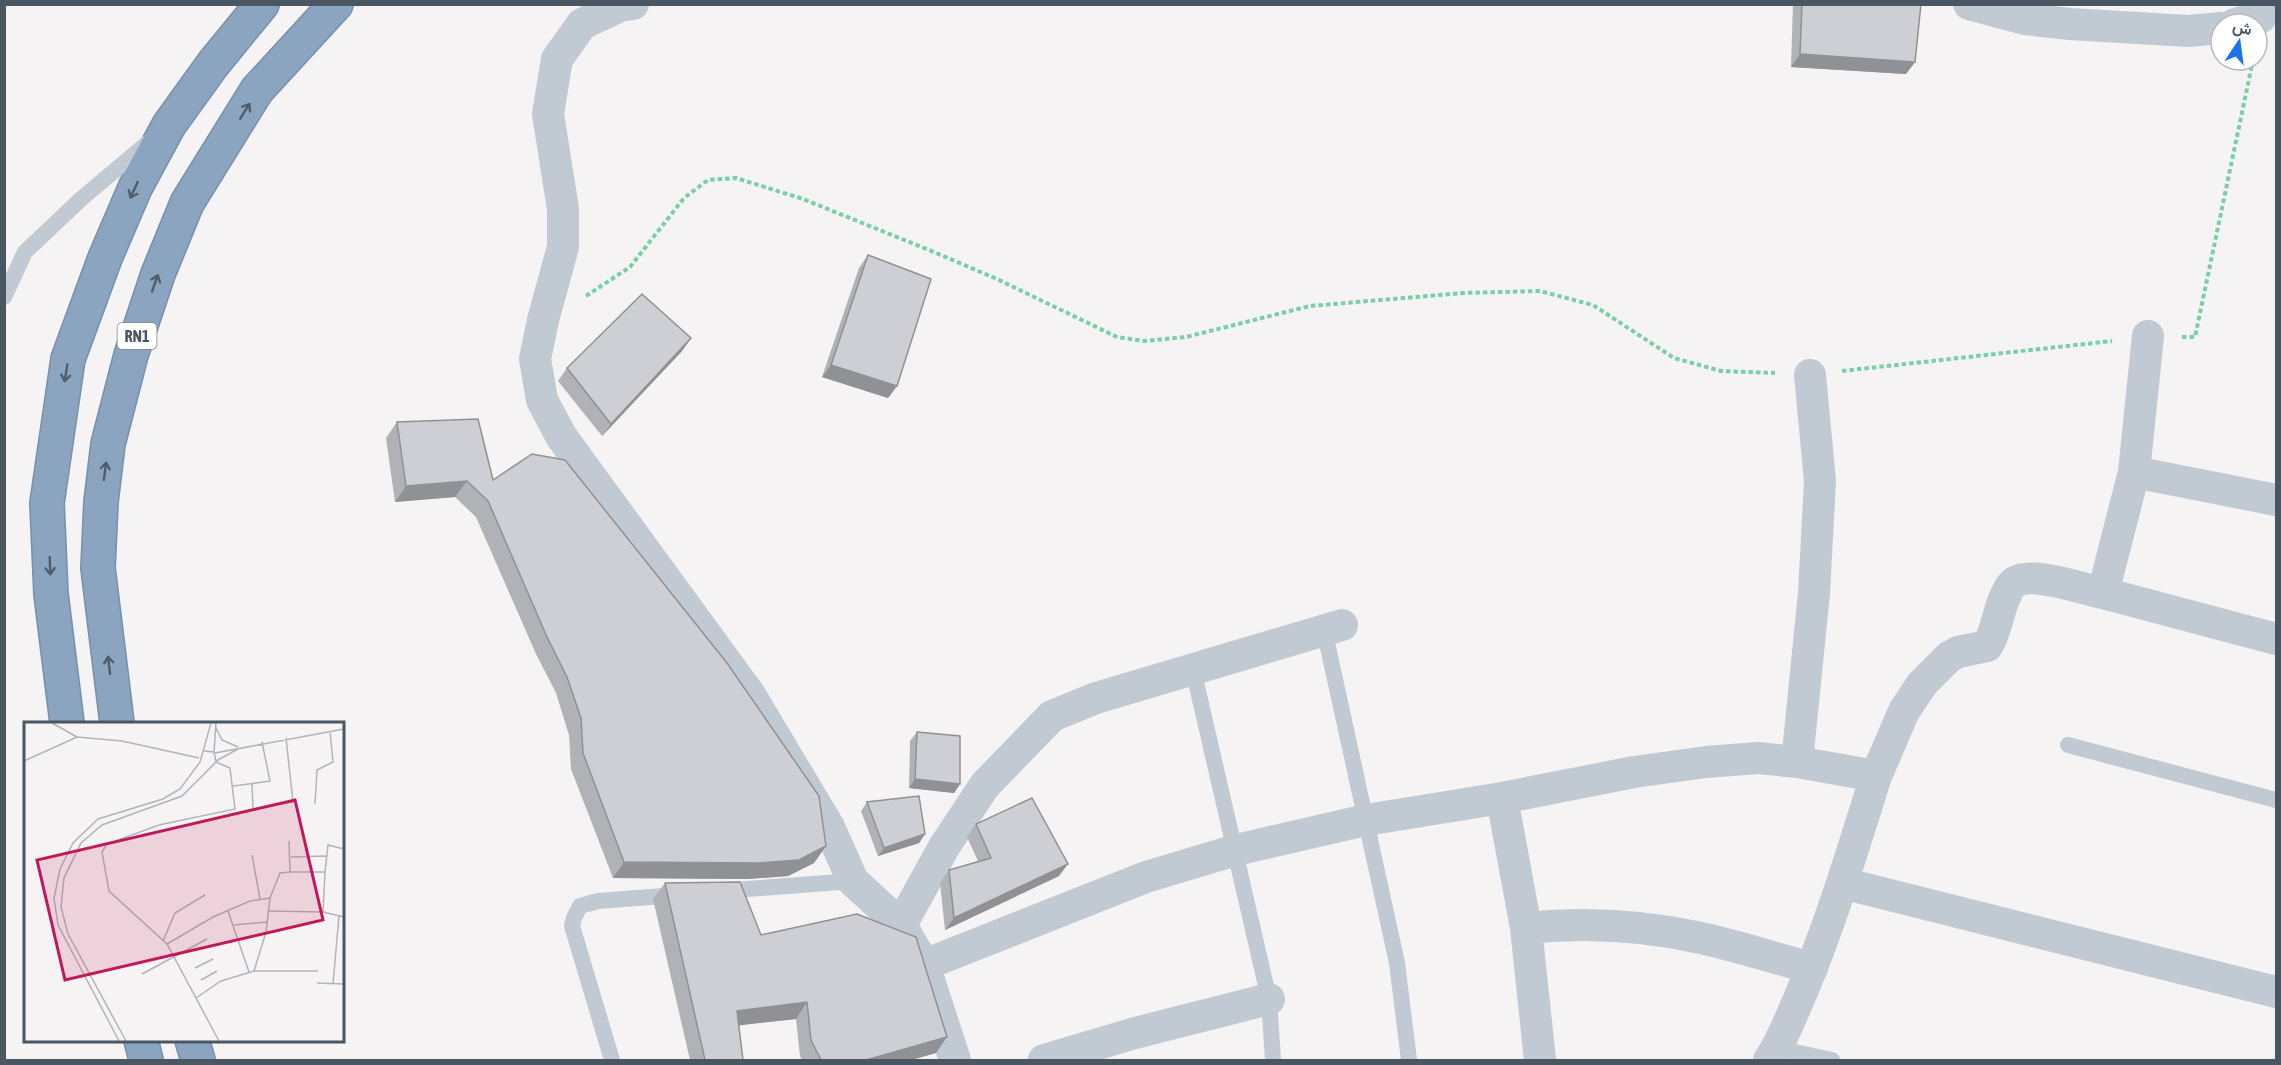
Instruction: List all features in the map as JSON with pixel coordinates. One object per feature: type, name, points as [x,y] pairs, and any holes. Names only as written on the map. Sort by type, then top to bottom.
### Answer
[{"type":"highway","points":[[67,722],[51,594],[47,503],[68,359],[109,248],[135,188],[169,125],[213,64],[262,4]]},
{"type":"highway","name":"RN1","points":[[117,722],[98,568],[101,502],[108,444],[131,355],[158,274],[187,203],[257,90],[336,4]]},
{"type":"highway","points":[[141,1041],[146,1060]]},
{"type":"highway","points":[[192,1041],[198,1060]]},
{"type":"street","points":[[633,4],[620,6],[582,24],[557,59],[548,114],[563,209],[563,247],[535,359],[542,400],[561,436],[750,695],[829,827],[853,881],[901,925],[924,965],[954,1060]]},
{"type":"street","points":[[1969,4],[2025,19],[2070,24],[2188,31],[2209,29]]},
{"type":"street","points":[[2103,593],[2134,472],[2148,336]]},
{"type":"street","points":[[1797,762],[1814,593],[1820,481],[1810,375]]},
{"type":"street","points":[[2134,472],[2277,500]]},
{"type":"street","points":[[1773,1054],[1812,968],[1842,883],[1875,776],[1904,711],[1922,684],[1949,657],[1958,652],[1987,646],[1995,633],[2003,601],[2013,584],[2018,580],[2033,578],[2103,593],[2277,639]]},
{"type":"street","points":[[901,925],[944,847],[985,785],[1052,716],[1095,698],[1333,627]]},
{"type":"street","points":[[924,965],[1146,877],[1236,850],[1366,820],[1502,798],[1634,772],[1706,762],[1758,758],[1797,762],[1875,776]]},
{"type":"street","points":[[1502,798],[1526,928],[1540,1060]]},
{"type":"street","points":[[1842,883],[2277,992]]},
{"type":"street","points":[[1526,928],[1564,924],[1628,927],[1696,937],[1812,968]]},
{"type":"street","points":[[1044,1060],[1135,1033],[1269,999]]},
{"type":"lane","points":[[4,297],[25,252],[81,199],[169,125]]},
{"type":"lane","points":[[1333,627],[1366,820],[1397,963],[1409,1060]]},
{"type":"lane","points":[[1193,669],[1269,999],[1273,1060]]},
{"type":"lane","points":[[2068,745],[2277,801]]},
{"type":"lane","points":[[612,1060],[572,926],[580,906],[598,901],[853,881]]},
{"type":"lane","points":[[1773,1054],[1832,1060]]},
{"type":"path","points":[[543,320],[592,293],[630,267],[684,198],[708,180],[736,178],[803,199],[997,279],[1117,337],[1144,341],[1186,337],[1310,306],[1463,293],[1540,291],[1593,305],[1674,358],[1721,371],[1810,375],[2148,336],[2195,338],[2250,72]]},
{"type":"building","points":[[1802,4],[1921,4],[1915,62],[1800,54]]},
{"type":"building","points":[[868,255],[931,279],[897,386],[831,365]]},
{"type":"building","points":[[642,294],[691,338],[611,424],[567,368]]},
{"type":"building","points":[[478,419],[493,480],[532,454],[565,460],[727,663],[819,796],[826,846],[799,860],[758,863],[624,862],[583,753],[581,718],[567,677],[547,637],[488,501],[467,481],[406,486],[397,422]]},
{"type":"building","points":[[917,732],[960,736],[960,784],[915,779]]},
{"type":"building","points":[[919,796],[925,834],[884,848],[867,802]]},
{"type":"building","points":[[1032,798],[1068,864],[954,918],[949,870],[991,858],[976,824]]},
{"type":"building","points":[[740,882],[761,935],[857,914],[916,937],[947,1037],[866,1060],[821,1060],[811,1040],[807,1002],[737,1011],[743,1060],[705,1060],[665,883]]}]
